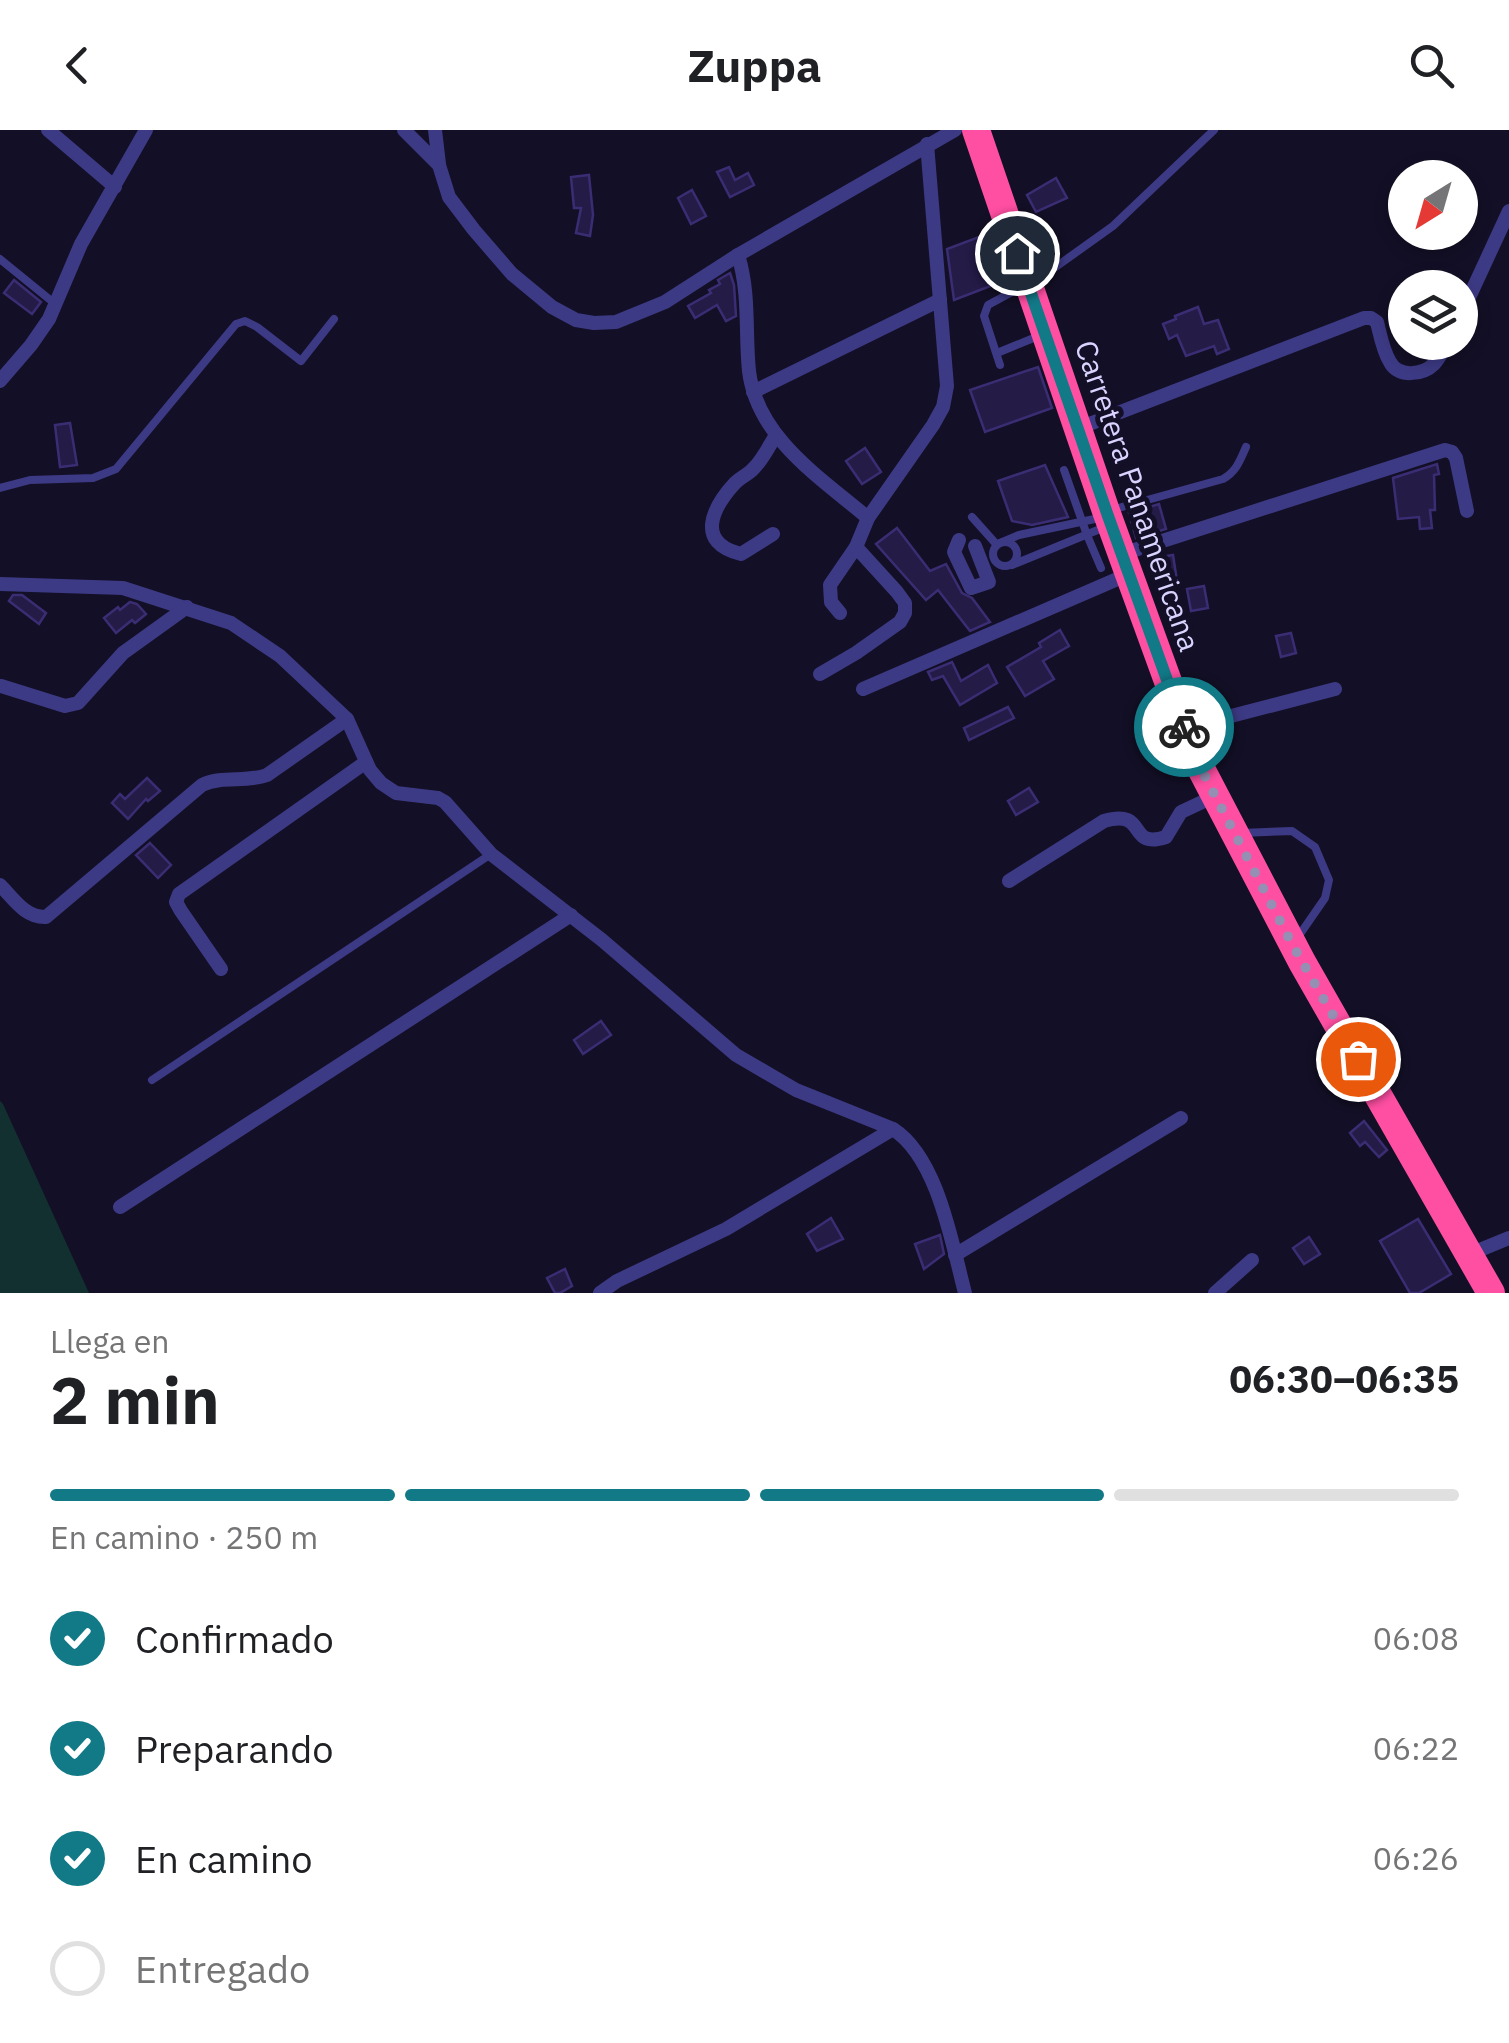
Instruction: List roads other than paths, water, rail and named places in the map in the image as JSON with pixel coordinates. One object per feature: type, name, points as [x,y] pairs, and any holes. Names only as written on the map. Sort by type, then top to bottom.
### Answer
[{"type":"highway","name":"Carretera Panamericana","points":[[976,130],[1078,428],[1099,522],[1197,761],[1292,944],[1491,1293]]},
{"type":"street","points":[[48,130],[115,187]]},
{"type":"street","points":[[0,381],[31,346],[48,318],[80,244],[146,130]]},
{"type":"street","points":[[404,130],[439,165]]},
{"type":"street","points":[[435,130],[439,165],[449,197],[474,230],[512,274],[552,307],[576,320],[594,323],[616,322],[664,302],[954,130]]},
{"type":"street","points":[[840,613],[831,602],[830,585],[856,547],[868,518],[933,426],[943,407],[947,386],[927,144]]},
{"type":"street","points":[[1478,278],[1509,211]]},
{"type":"street","points":[[738,255],[744,274],[753,392],[790,452],[868,518]]},
{"type":"street","points":[[753,392],[940,300]]},
{"type":"street","points":[[1078,428],[1364,318],[1378,322],[1388,357]]},
{"type":"street","points":[[1389,360],[1397,371],[1408,373],[1427,370],[1438,360]]},
{"type":"street","points":[[773,534],[741,554],[726,550],[716,541],[712,528],[722,500],[754,468],[776,435]]},
{"type":"street","points":[[864,688],[1117,565],[1446,450],[1456,458],[1467,512]]},
{"type":"street","points":[[960,540],[954,552],[971,588],[989,582],[975,546]]},
{"type":"street","points":[[960,540],[975,546],[997,547]]},
{"type":"street","points":[[946,564],[952,546],[960,540]]},
{"type":"street","points":[[820,674],[900,622],[906,613],[905,603],[897,592],[856,547]]},
{"type":"street","points":[[0,584],[123,588],[231,623],[280,656],[347,720],[370,770],[381,783],[396,793],[444,802],[491,854],[736,1055],[796,1090],[902,1134],[932,1182],[965,1293]]},
{"type":"street","points":[[1,686],[66,706],[78,703],[123,654],[187,607]]},
{"type":"street","points":[[1185,728],[1334,688]]},
{"type":"street","points":[[0,885],[28,914],[46,916],[202,785],[267,775],[347,720]]},
{"type":"street","points":[[221,969],[181,911],[176,902],[179,894],[366,762]]},
{"type":"street","points":[[1008,881],[1104,821],[1126,817],[1149,840],[1166,836],[1180,812],[1215,796]]},
{"type":"street","points":[[120,1207],[570,915]]},
{"type":"street","points":[[955,1255],[1181,1118]]},
{"type":"street","points":[[600,1293],[617,1281],[726,1229],[893,1129]]},
{"type":"street","points":[[1470,1254],[1509,1238]]},
{"type":"street","points":[[1215,1293],[1252,1260]]},
{"type":"lane","points":[[1000,365],[984,316],[988,305],[1028,285],[1113,226],[1214,130]]},
{"type":"lane","points":[[0,260],[54,303]]},
{"type":"lane","points":[[0,488],[30,480],[93,478],[116,470],[236,324],[245,321],[257,327],[301,361],[334,319]]},
{"type":"lane","points":[[997,353],[1045,333]]},
{"type":"lane","points":[[972,517],[997,547],[997,564],[1012,565],[1099,522],[1224,479],[1238,466],[1246,447]]},
{"type":"lane","points":[[1064,470],[1099,522]]},
{"type":"lane","points":[[997,547],[1018,535],[1099,522]]},
{"type":"lane","points":[[997,547],[1008,542],[1017,550],[1012,565]]},
{"type":"lane","points":[[1234,834],[1292,831],[1315,847],[1329,880],[1326,898],[1292,944]]},
{"type":"lane","points":[[152,1080],[491,854]]}]
